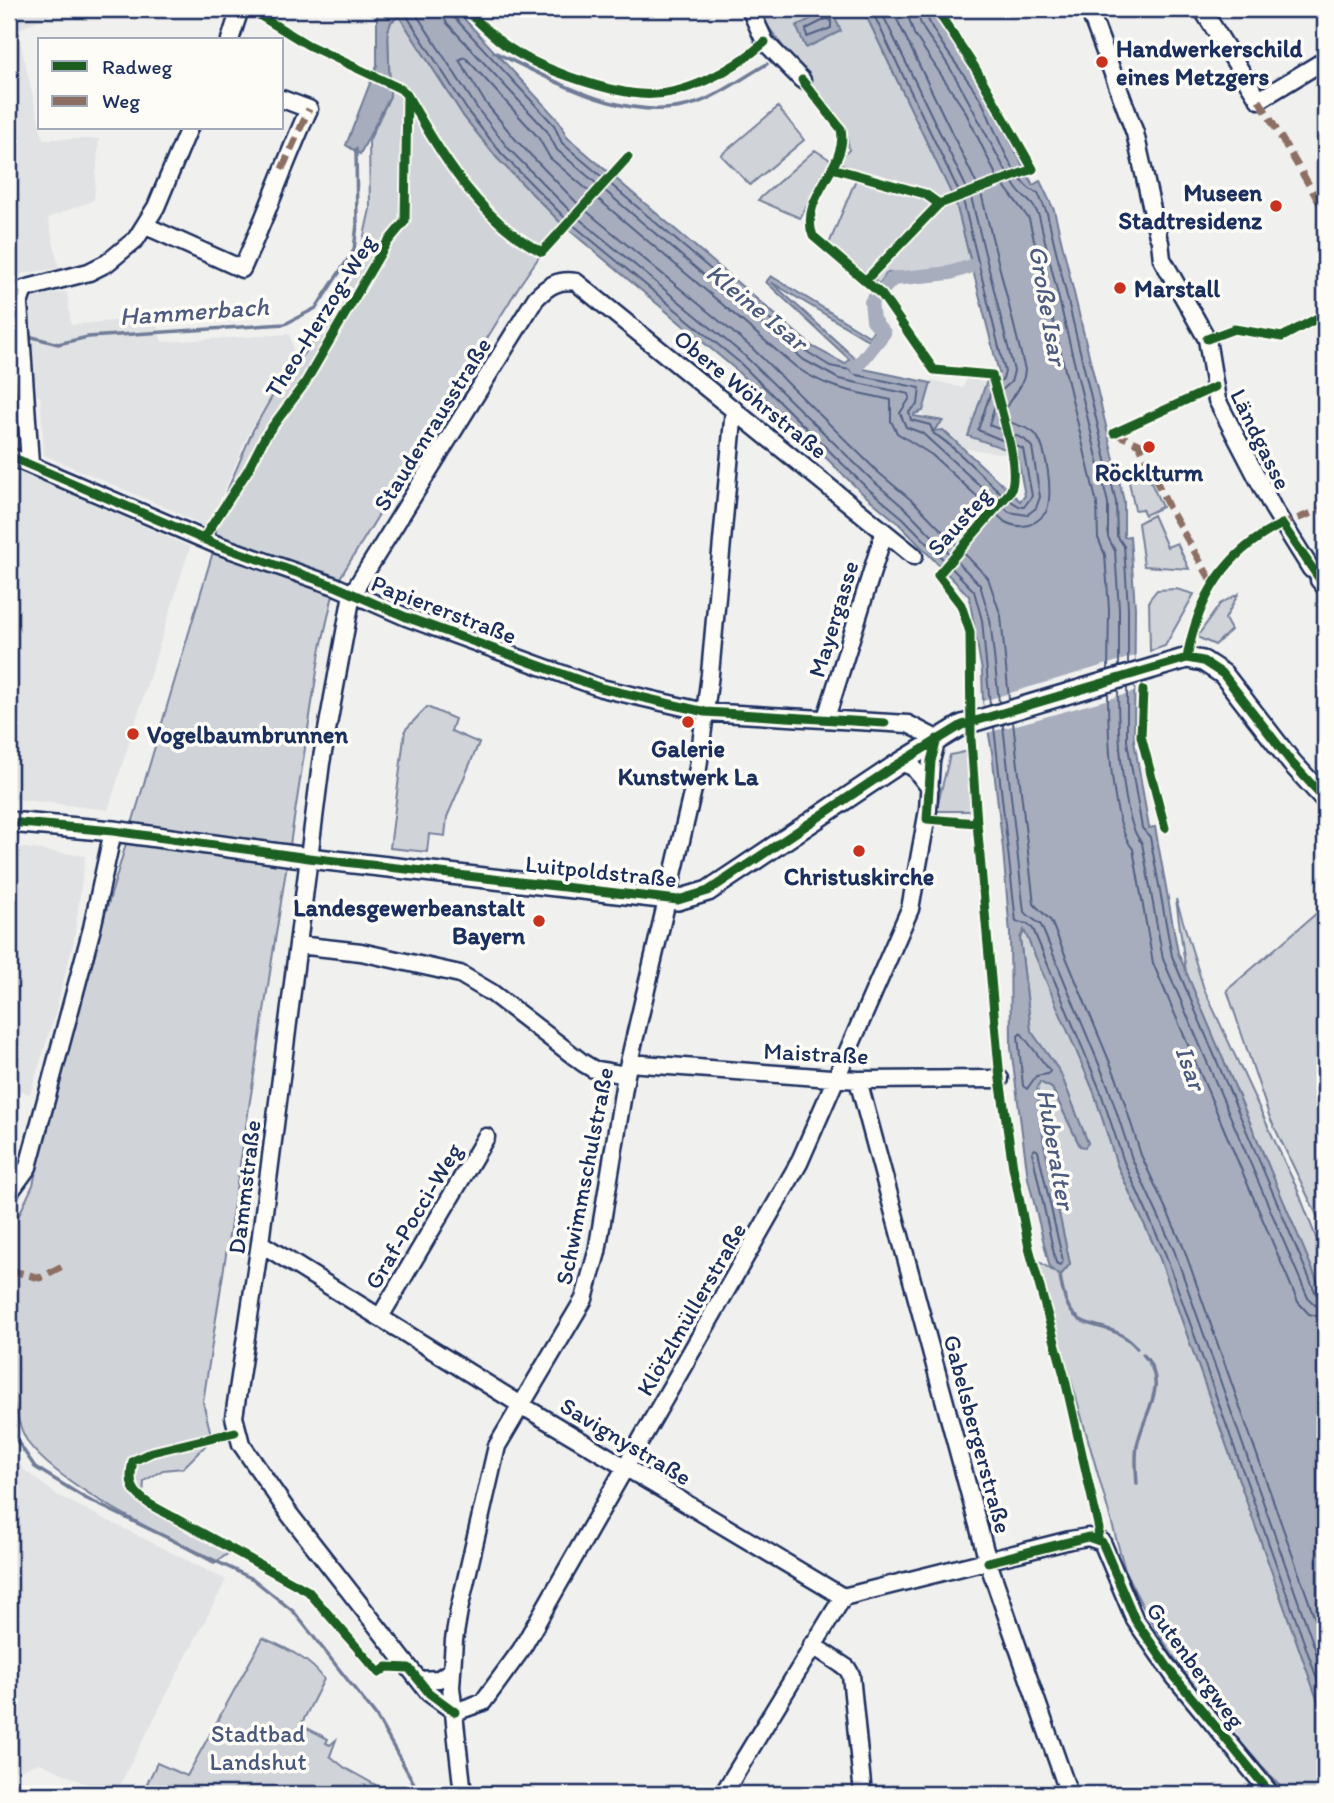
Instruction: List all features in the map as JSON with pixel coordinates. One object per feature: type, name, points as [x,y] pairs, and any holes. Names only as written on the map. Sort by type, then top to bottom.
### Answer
[{"type":"main road","name":"Luitpoldstraße","points":[[9,822],[113,831],[667,902],[708,891],[900,762],[937,739],[985,716],[1187,658],[1215,667],[1325,799]]},
{"type":"street","points":[[231,38],[240,9]]},
{"type":"street","points":[[750,9],[765,42],[802,80]]},
{"type":"street","name":"Ländgasse","points":[[1089,9],[1135,133],[1163,258],[1206,339],[1217,400],[1282,523],[1318,579]]},
{"type":"street","points":[[1202,9],[1259,100],[1325,60]]},
{"type":"street","points":[[146,226],[242,269],[270,209],[282,169],[309,109],[284,100]]},
{"type":"street","points":[[30,463],[20,295],[30,286],[89,272],[124,249],[146,226],[188,130]]},
{"type":"street","name":"Obere Wöhrstraße","points":[[555,284],[565,280],[576,282],[914,556]]},
{"type":"street","name":"Staudenrausstraße","points":[[352,594],[537,298],[555,284]]},
{"type":"street","name":"Schwimmschulstraße","points":[[455,1712],[452,1670],[459,1610],[493,1459],[500,1438],[587,1293],[597,1252],[627,1069],[698,768],[734,409]]},
{"type":"street","name":"Papiererstraße","points":[[9,456],[215,544],[601,688],[705,712],[908,724],[937,739]]},
{"type":"street","name":"Mayergasse","points":[[826,718],[884,533]]},
{"type":"street","name":"Dammstraße","points":[[352,594],[321,763],[260,1243],[234,1417],[235,1432],[290,1515],[429,1693],[455,1712]]},
{"type":"street","name":"Klötzlmüllerstraße","points":[[455,1712],[482,1702],[521,1650],[756,1243],[799,1163],[910,909],[928,810],[931,761],[937,739]]},
{"type":"street","points":[[900,762],[912,767],[930,788]]},
{"type":"street","points":[[9,1193],[28,1167],[92,928],[113,831]]},
{"type":"street","name":"Maistraße","points":[[299,944],[361,952],[460,974],[492,993],[593,1069],[838,1076],[858,1080],[1000,1079]]},
{"type":"street","name":"Gabelsbergerstraße","points":[[858,1080],[988,1562],[1069,1794]]},
{"type":"street","name":"Graf-Pocci-Weg","points":[[380,1317],[486,1137]]},
{"type":"street","name":"Savignystraße","points":[[260,1243],[626,1469],[843,1597]]},
{"type":"street","name":"Gutenbergweg","points":[[988,1562],[1088,1537],[1102,1542],[1136,1620],[1174,1676],[1271,1794]]},
{"type":"street","points":[[723,1794],[843,1597],[988,1562]]},
{"type":"street","points":[[813,1646],[847,1668],[851,1675],[863,1794]]},
{"type":"street","points":[[419,1680],[439,1679],[452,1670]]},
{"type":"street","points":[[455,1712],[468,1793]]},
{"type":"shaded area","points":[[9,9],[61,9],[9,34]]},
{"type":"shaded area","points":[[19,37],[38,118],[38,130],[41,130],[43,139],[99,139],[94,200],[48,218],[59,268],[9,276],[9,41]]},
{"type":"shaded area","points":[[67,292],[71,325],[155,317],[162,342],[290,334],[295,358],[250,430],[217,507],[204,527],[176,512],[44,455],[40,396],[37,396],[27,297]]},
{"type":"shaded area","points":[[998,374],[1015,452],[1006,454],[963,448],[943,430],[933,431],[943,421],[922,415],[932,380],[963,388],[967,377],[986,383],[988,376]]},
{"type":"shaded area","points":[[20,470],[190,547],[108,810],[9,798],[9,506]]},
{"type":"shaded area","points":[[9,846],[85,856],[74,940],[54,1018],[30,1094],[9,1087]]},
{"type":"shaded area","points":[[9,1447],[23,1469],[57,1495],[226,1580],[115,1794],[108,1794],[40,1763],[9,1773]]},
{"type":"green space","points":[[863,9],[956,203],[971,263],[939,271],[887,273],[879,284],[829,244],[859,172],[837,162],[849,150],[847,135],[757,11]]},
{"type":"green space","points":[[399,16],[464,117],[497,158],[562,224],[521,283],[335,586],[320,652],[203,1402],[212,1439],[183,1468],[163,1470],[144,1481],[143,1496],[235,1549],[214,1563],[88,1493],[64,1477],[29,1444],[20,1425],[10,1370],[9,1222],[19,1215],[33,1185],[62,1059],[215,545],[218,512],[253,430],[282,379],[331,321],[360,254],[370,209],[369,141],[390,96],[388,31],[391,22]]},
{"type":"green space","points":[[778,107],[804,140],[750,185],[721,155]]},
{"type":"green space","points":[[815,150],[832,161],[800,218],[758,200]]},
{"type":"green space","points":[[1145,469],[1162,507],[1145,515],[1142,509],[1135,510],[1128,477]]},
{"type":"green space","points":[[1153,515],[1167,547],[1177,543],[1189,569],[1144,566],[1138,523]]},
{"type":"green space","points":[[1176,589],[1194,594],[1165,646],[1150,651],[1149,600],[1157,590]]},
{"type":"green space","points":[[1238,594],[1225,619],[1231,630],[1215,645],[1197,637],[1220,604]]},
{"type":"green space","points":[[427,707],[455,719],[451,731],[479,743],[447,817],[445,836],[429,834],[427,852],[390,848],[405,730]]},
{"type":"green space","points":[[969,751],[973,811],[936,811],[950,755]]},
{"type":"green space","points":[[1176,899],[1204,989],[1298,1191],[1325,1261],[1325,1299],[1186,972]]},
{"type":"green space","points":[[1325,906],[1325,1232],[1270,1118],[1227,990]]},
{"type":"green space","points":[[1026,930],[1094,1092],[1117,1165],[1159,1256],[1325,1721],[1325,1794],[1287,1794],[1219,1717],[1177,1662],[1126,1573],[1037,1260],[1060,1276],[1070,1264],[1044,1145],[1037,1087],[1040,1082],[1052,1088],[1080,1146],[1088,1143],[1060,1072],[1031,1031],[1020,938]]},
{"type":"green space","name":"Stadtbad Landshut","points":[[263,1638],[305,1660],[324,1679],[301,1725],[328,1739],[326,1743],[330,1745],[336,1740],[330,1756],[345,1768],[392,1794],[142,1794],[157,1763],[187,1776]]},
{"type":"water","points":[[377,9],[455,9],[559,121],[567,137],[813,347],[845,364],[849,359],[766,282],[771,276],[869,336],[877,326],[881,329],[871,342],[771,282],[856,359],[854,363],[859,368],[931,383],[923,411],[914,416],[943,421],[933,431],[943,430],[1020,501],[1025,496],[1017,453],[968,436],[986,383],[999,373],[956,203],[863,9],[931,9],[988,98],[1033,185],[1040,181],[1054,210],[1124,501],[1124,537],[1130,536],[1135,608],[1134,740],[1149,828],[1155,827],[1178,953],[1325,1299],[1325,1721],[1159,1256],[1117,1165],[1094,1092],[1024,930],[1020,938],[1031,1031],[1060,1072],[1088,1143],[1085,1147],[1080,1146],[1052,1088],[1040,1082],[1037,1087],[1044,1145],[1070,1264],[1060,1276],[1050,1268],[1028,1178],[1011,1048],[1010,934],[1003,849],[983,701],[982,671],[969,596],[898,523],[861,492],[734,368],[562,224],[497,158],[464,117],[399,16],[391,22],[388,31],[390,96],[360,154],[346,145],[377,65]]},
{"type":"water","points":[[831,9],[841,31],[806,48],[796,26]]},
{"type":"pier","points":[[1135,656],[1134,692],[987,733],[983,701]]},
{"type":"waterway","points":[[9,38],[18,34]]},
{"type":"waterway","points":[[494,52],[592,97],[644,109],[671,109],[706,100],[767,64]]},
{"type":"waterway","name":"Hammerbach","points":[[25,335],[58,344],[88,337],[285,324],[316,308],[354,250],[357,224],[356,149]]},
{"type":"waterway","points":[[857,367],[884,333],[873,320],[871,302],[893,279],[950,273],[972,266]]},
{"type":"waterway","name":"Huberalter","points":[[1060,1275],[1064,1297],[1071,1311],[1079,1319],[1112,1331],[1137,1348]]},
{"type":"waterway","name":"Huberalter","points":[[1137,1484],[1137,1446],[1155,1388],[1155,1377],[1143,1354]]},
{"type":"waterway","name":"Hammerbach","points":[[9,1429],[35,1467],[85,1498],[253,1579],[294,1612],[376,1716],[420,1794]]},
{"type":"marked path","points":[[1259,100],[1325,212]]},
{"type":"marked path","points":[[282,169],[309,109]]},
{"type":"marked path","points":[[9,294],[20,295]]},
{"type":"marked path","points":[[1114,433],[1139,444],[1168,506],[1212,582]]},
{"type":"marked path","points":[[1278,526],[1325,508]]},
{"type":"marked path","points":[[9,1270],[40,1278],[64,1265]]},
{"type":"cycle path","points":[[249,9],[308,45],[401,89],[448,162],[481,204],[499,222],[542,252]]},
{"type":"cycle path","points":[[465,9],[505,45],[534,62],[588,83],[640,94],[674,92],[707,80],[765,42]]},
{"type":"cycle path","points":[[865,281],[939,204],[1033,169],[974,66],[936,9]]},
{"type":"cycle path","name":"Sausteg","points":[[802,80],[841,129],[838,156],[812,208],[810,222],[813,236],[882,295],[934,370],[992,375],[1008,435],[1013,468],[1010,492],[938,575],[961,605],[970,632],[971,739],[977,823],[1000,1079],[1013,1167],[1029,1248],[1064,1375],[1099,1529],[1097,1539]]},
{"type":"cycle path","name":"Theo-Herzog-Weg","points":[[203,539],[248,470],[266,435],[305,383],[386,244],[405,221],[407,95]]},
{"type":"cycle path","points":[[542,252],[628,157]]},
{"type":"cycle path","points":[[832,168],[925,194],[939,204]]},
{"type":"cycle path","points":[[1207,339],[1234,329],[1282,337],[1325,314]]},
{"type":"cycle path","points":[[1114,433],[1215,387]]},
{"type":"cycle path","points":[[9,456],[215,544],[335,586],[406,617],[601,688],[705,712],[885,723]]},
{"type":"cycle path","points":[[1187,658],[1198,615],[1217,579],[1245,548],[1282,524],[1325,587]]},
{"type":"cycle path","points":[[9,822],[113,831],[309,858],[678,900],[708,891],[895,766],[962,725],[1187,658],[1203,661],[1223,674],[1292,763],[1325,799]]},
{"type":"cycle path","points":[[1143,690],[1141,736],[1165,828]]},
{"type":"cycle path","points":[[937,739],[931,761],[927,819],[977,823]]},
{"type":"cycle path","points":[[235,1432],[152,1452],[133,1461],[131,1481],[135,1491],[151,1505],[308,1591],[379,1673],[387,1667],[409,1668],[429,1693],[455,1712]]},
{"type":"cycle path","points":[[988,1562],[1088,1537],[1102,1542],[1135,1620],[1174,1676],[1271,1794]]},
{"type":"place","name":"Handwerkerschild eines Metzgers","points":[[1102,62]]},
{"type":"place","name":"Museen Stadtresidenz","points":[[1276,206]]},
{"type":"place","name":"Marstall","points":[[1120,288]]},
{"type":"place","name":"Röcklturm","points":[[1149,447]]},
{"type":"place","name":"Galerie Kunstwerk La","points":[[688,722]]},
{"type":"place","name":"Vogelbaumbrunnen","points":[[133,734]]},
{"type":"place","name":"Christuskirche","points":[[859,851]]},
{"type":"place","name":"Landesgewerbeanstalt Bayern","points":[[539,921]]},
{"type":"water label","name":"Große Isar","points":[[1048,305]]},
{"type":"water label","name":"Kleine Isar","points":[[757,307]]},
{"type":"water label","name":"Isar","points":[[1191,1068]]}]
